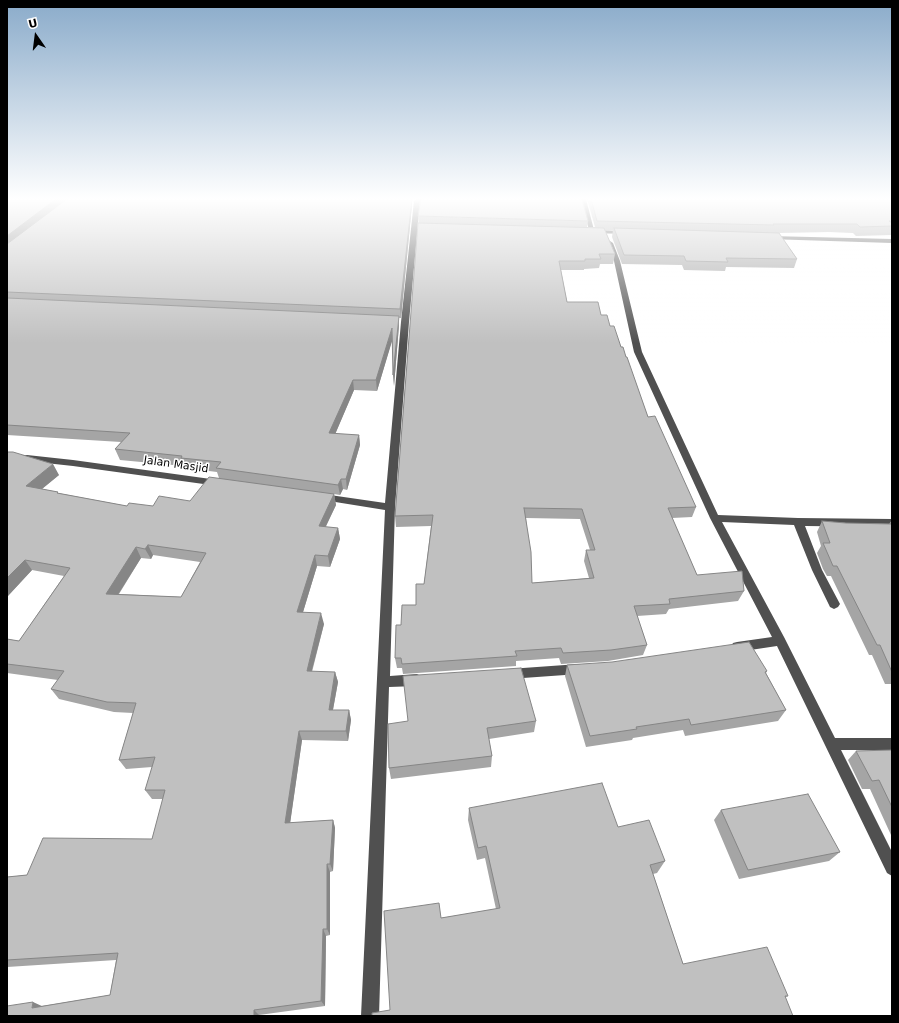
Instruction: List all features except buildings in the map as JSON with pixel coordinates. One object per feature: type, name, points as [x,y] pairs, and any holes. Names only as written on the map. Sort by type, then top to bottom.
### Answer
[{"type":"street","points":[[370,1016],[390,507],[401,321],[415,247]]},
{"type":"street","points":[[611,247],[617,261],[632,334],[638,352],[716,518],[780,641],[892,868]]},
{"type":"street","name":"Jalan Masjid","points":[[7,458],[27,458],[73,463],[224,484]]},
{"type":"street","points":[[316,496],[390,507]]},
{"type":"street","points":[[716,518],[798,522],[892,523]]},
{"type":"street","points":[[798,522],[817,570],[834,604]]},
{"type":"street","points":[[725,649],[780,641]]},
{"type":"street","points":[[499,674],[592,668]]},
{"type":"street","points":[[383,682],[430,679]]},
{"type":"street","points":[[830,744],[892,744]]}]
